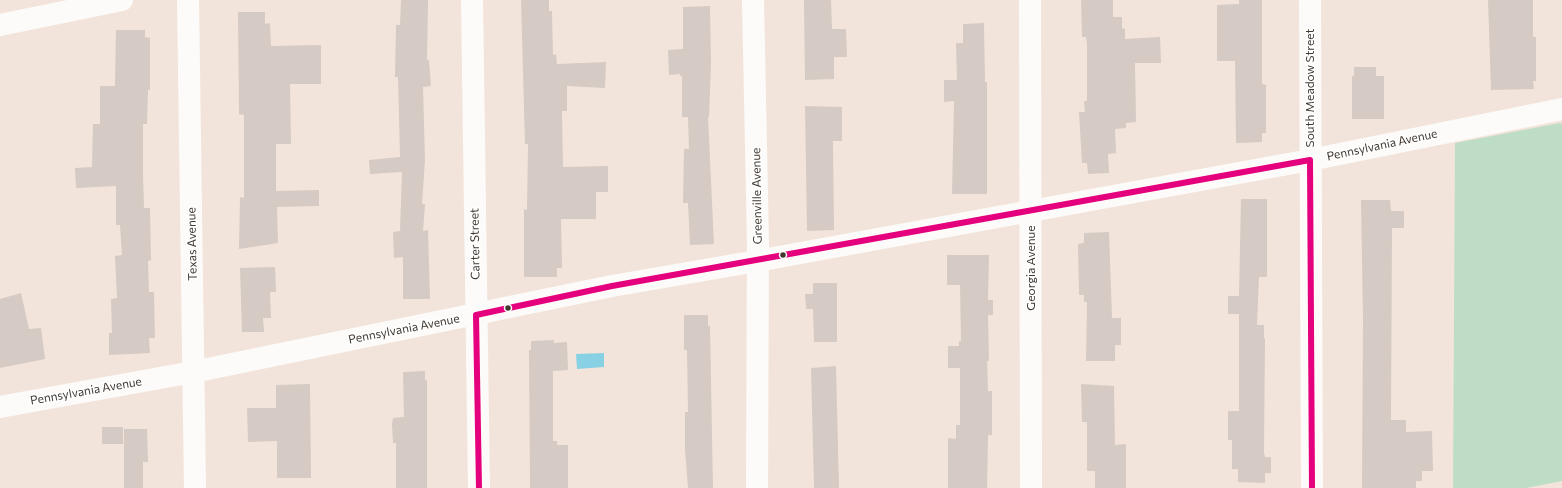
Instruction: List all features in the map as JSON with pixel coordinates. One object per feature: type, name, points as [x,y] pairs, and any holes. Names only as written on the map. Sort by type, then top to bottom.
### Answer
[{"type":"street","points":[[0,24],[122,0]]},
{"type":"street","name":"Texas Avenue","points":[[188,0],[195,488]]},
{"type":"street","name":"Carter Street","points":[[472,0],[479,488]]},
{"type":"street","name":"Greenville Avenue","points":[[753,0],[757,261],[757,488]]},
{"type":"street","name":"Georgia Avenue","points":[[1030,0],[1031,488]]},
{"type":"street","name":"South Meadow Street","points":[[1310,0],[1312,488]]},
{"type":"street","name":"Pennsylvania Avenue","points":[[0,407],[193,372],[338,341],[476,315],[612,286],[1310,160],[1562,109]]},
{"type":"green space","points":[[1560,123],[1562,124],[1562,481],[1526,488],[1453,488],[1455,143]]},
{"type":"water","points":[[604,353],[604,367],[577,369],[576,354]]},
{"type":"building","points":[[401,0],[428,0],[427,60],[429,60],[431,86],[423,87],[425,160],[422,204],[425,204],[423,231],[428,230],[430,299],[403,299],[403,257],[394,258],[393,232],[400,231],[402,172],[370,174],[369,160],[400,157],[398,77],[395,77],[396,25],[400,25]]},
{"type":"building","points":[[521,0],[549,0],[549,11],[552,11],[553,55],[556,54],[557,64],[606,62],[605,88],[567,86],[567,111],[562,111],[563,167],[608,166],[608,192],[596,192],[596,219],[561,219],[562,268],[557,268],[557,277],[524,277],[524,209],[527,210],[528,144],[525,144]]},
{"type":"building","points":[[804,0],[831,0],[832,29],[846,29],[847,57],[834,57],[834,79],[805,80]]},
{"type":"building","points":[[1081,0],[1113,0],[1113,17],[1122,17],[1122,28],[1125,29],[1125,39],[1160,37],[1161,63],[1135,63],[1136,122],[1126,123],[1126,128],[1115,129],[1116,153],[1108,154],[1109,173],[1088,174],[1087,163],[1082,163],[1079,112],[1085,112],[1084,101],[1087,101],[1087,44],[1086,37],[1082,37]]},
{"type":"building","points":[[1239,0],[1262,0],[1262,84],[1266,85],[1266,133],[1262,133],[1262,142],[1236,143],[1235,61],[1217,61],[1217,5],[1239,4]]},
{"type":"building","points":[[1488,0],[1533,0],[1533,37],[1536,37],[1536,81],[1533,81],[1534,89],[1491,90]]},
{"type":"building","points":[[710,6],[711,64],[708,117],[714,244],[690,245],[688,203],[683,203],[684,149],[689,149],[688,117],[682,117],[682,76],[680,76],[680,74],[669,75],[668,50],[683,49],[683,7]]},
{"type":"building","points":[[238,12],[265,12],[265,24],[270,23],[271,46],[321,45],[321,84],[290,84],[291,144],[276,144],[276,191],[319,190],[319,206],[277,207],[278,243],[239,249],[240,197],[244,198],[244,115],[239,114]]},
{"type":"building","points":[[984,23],[985,82],[987,82],[987,194],[952,194],[954,101],[944,102],[944,80],[957,80],[956,43],[963,43],[963,24]]},
{"type":"building","points":[[116,30],[145,30],[145,37],[150,38],[150,90],[148,90],[147,124],[143,124],[143,175],[144,208],[150,208],[151,260],[148,261],[149,292],[154,292],[155,338],[149,338],[150,353],[109,355],[109,333],[112,333],[111,299],[117,298],[115,256],[122,255],[120,225],[116,225],[116,186],[76,188],[75,168],[92,167],[93,124],[100,124],[100,86],[115,86]]},
{"type":"building","points":[[1354,67],[1376,67],[1376,76],[1384,76],[1384,119],[1352,119],[1352,76],[1354,76]]},
{"type":"building","points":[[805,106],[842,107],[842,141],[833,141],[834,230],[807,231]]},
{"type":"building","points":[[1241,199],[1267,199],[1267,277],[1259,277],[1257,325],[1264,325],[1265,338],[1264,453],[1265,457],[1271,457],[1271,473],[1265,473],[1265,483],[1238,482],[1238,469],[1232,469],[1232,440],[1228,440],[1228,411],[1239,411],[1239,314],[1228,314],[1228,296],[1239,296]]},
{"type":"building","points":[[1361,200],[1390,200],[1391,211],[1404,211],[1404,228],[1392,228],[1391,420],[1406,420],[1406,432],[1432,431],[1433,471],[1422,471],[1422,481],[1416,481],[1416,488],[1362,488],[1363,320]]},
{"type":"building","points":[[1109,232],[1112,318],[1121,318],[1121,345],[1115,345],[1115,361],[1086,361],[1087,302],[1084,302],[1084,295],[1079,295],[1078,244],[1084,243],[1084,233]]},
{"type":"building","points":[[947,255],[989,255],[988,300],[993,300],[993,315],[988,315],[989,361],[987,361],[988,391],[992,391],[992,435],[988,435],[987,488],[948,488],[948,438],[956,439],[956,425],[960,425],[960,368],[948,368],[948,346],[959,346],[959,341],[961,341],[960,285],[947,285]]},
{"type":"building","points":[[275,267],[276,292],[270,292],[271,318],[263,318],[264,332],[242,332],[240,268]]},
{"type":"building","points":[[813,283],[837,283],[837,342],[814,342],[813,309],[806,309],[805,294],[813,294]]},
{"type":"building","points":[[21,293],[29,329],[41,328],[45,359],[0,368],[0,299]]},
{"type":"building","points":[[684,315],[708,315],[708,326],[710,326],[713,488],[688,488],[685,450],[685,412],[688,412],[687,350],[684,350]]},
{"type":"building","points":[[554,340],[554,343],[567,342],[568,370],[553,371],[553,441],[557,441],[557,445],[568,445],[568,488],[530,488],[529,350],[531,350],[531,341]]},
{"type":"building","points":[[836,366],[839,488],[814,488],[811,368]]},
{"type":"building","points":[[425,371],[425,380],[427,380],[427,488],[396,488],[396,443],[393,443],[392,424],[393,418],[404,417],[403,372]]},
{"type":"building","points":[[310,384],[311,478],[277,478],[277,441],[248,442],[247,408],[276,408],[276,385]]},
{"type":"building","points":[[1081,384],[1114,386],[1115,445],[1126,444],[1126,488],[1095,488],[1095,471],[1087,471],[1087,422],[1082,422]]},
{"type":"building","points":[[102,427],[123,427],[123,444],[102,444]]},
{"type":"building","points":[[124,429],[147,429],[148,462],[143,462],[143,488],[124,488]]},
{"type":"transit line","points":[[1310,160],[1312,488]]},
{"type":"transit line","points":[[476,315],[612,286],[1310,160]]},
{"type":"transit line","points":[[476,315],[479,488]]}]
